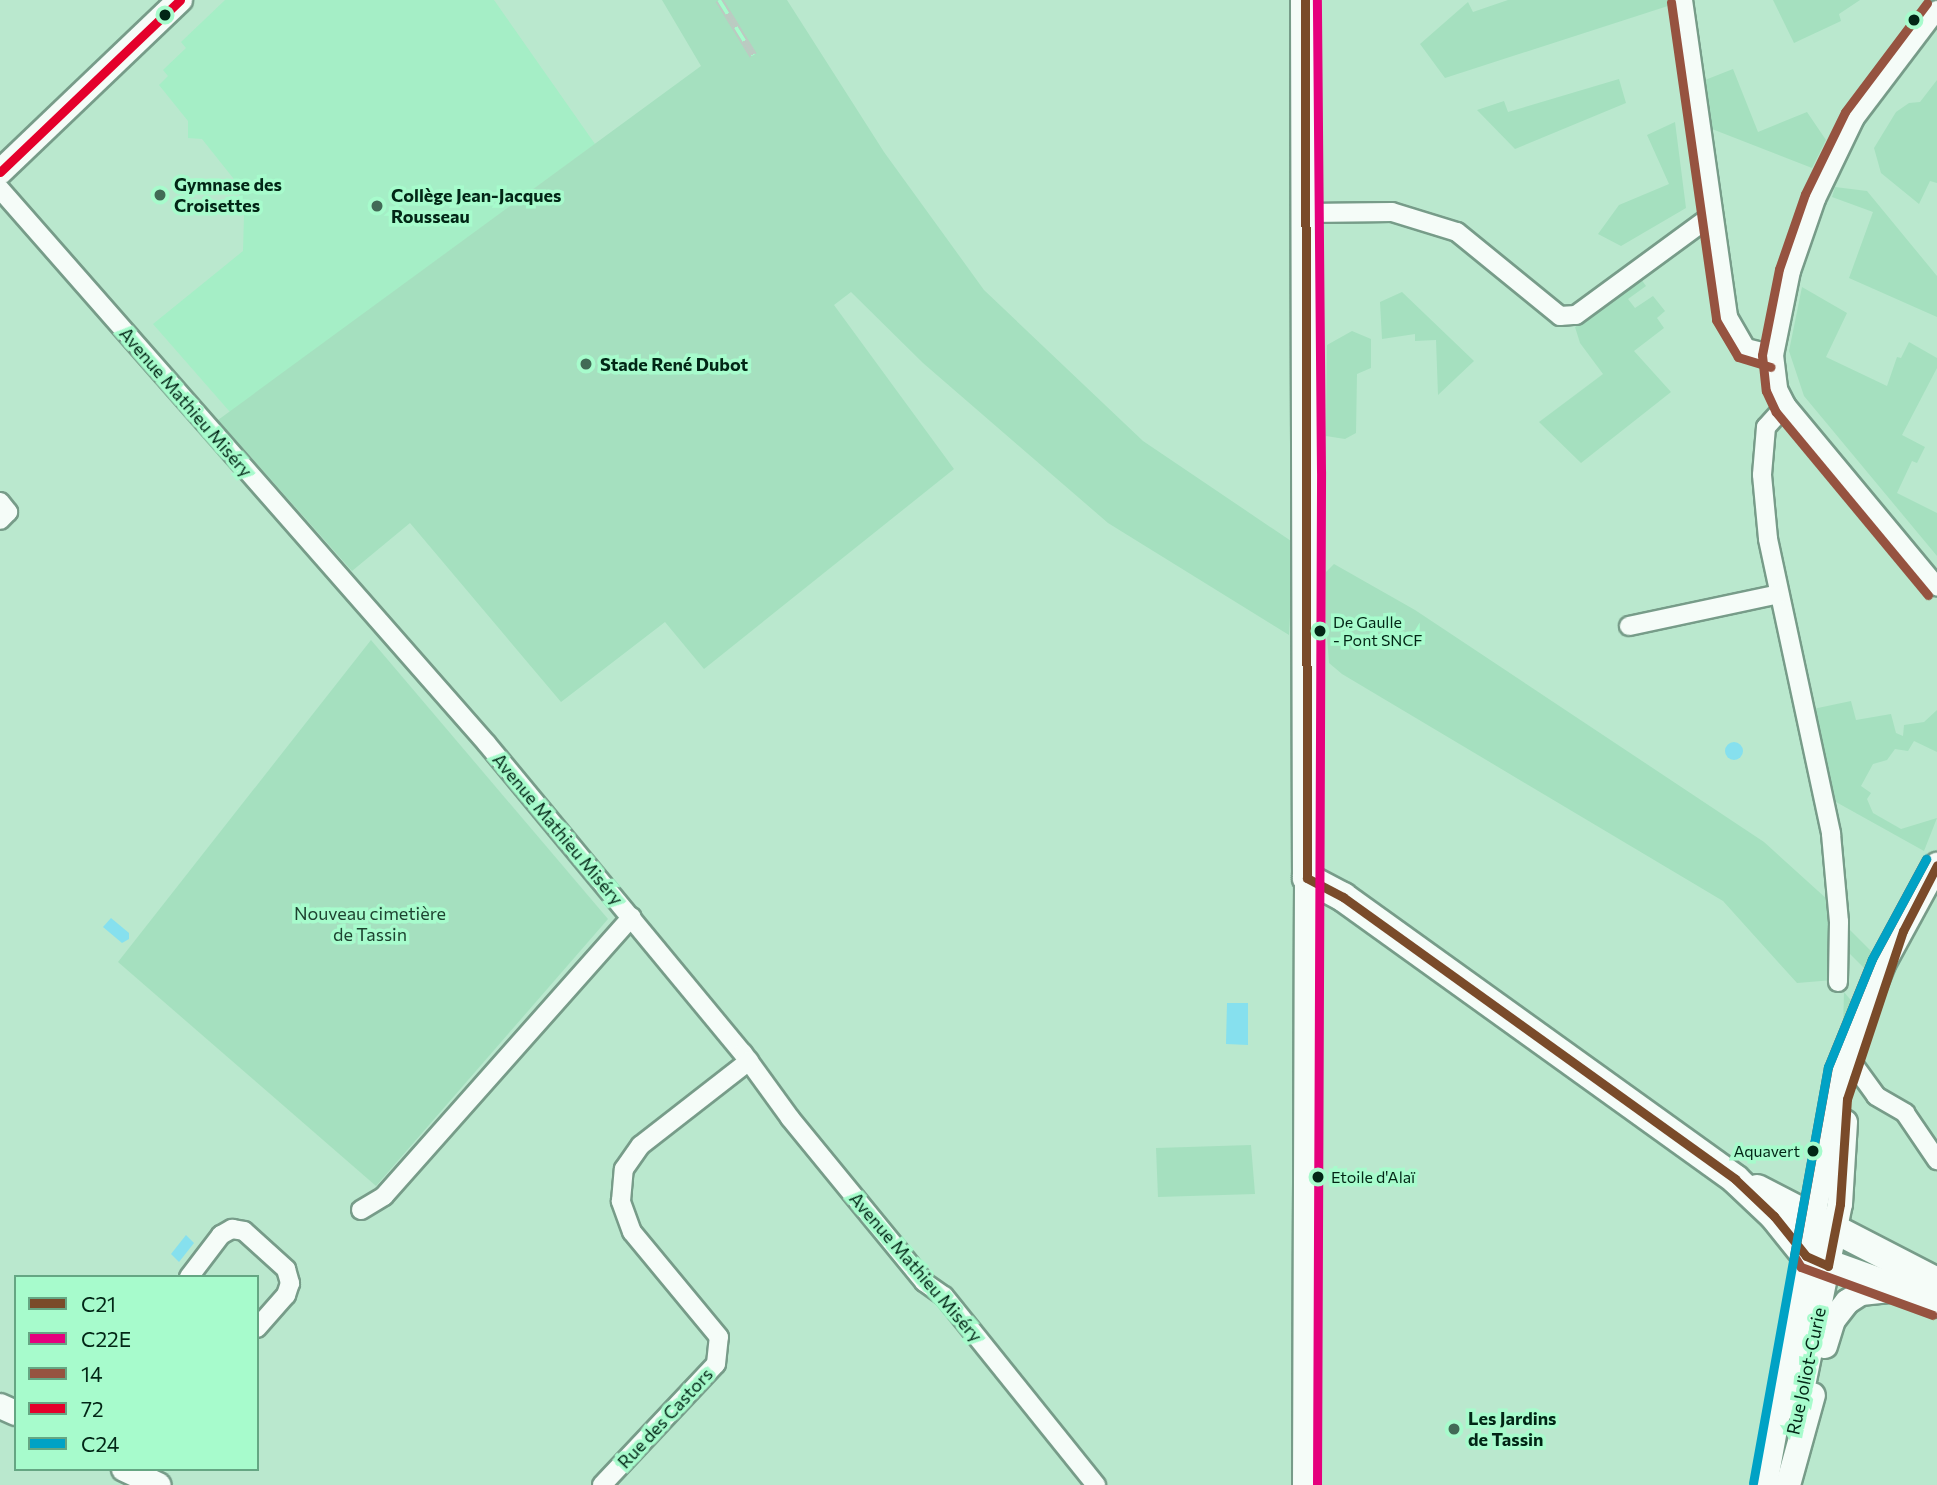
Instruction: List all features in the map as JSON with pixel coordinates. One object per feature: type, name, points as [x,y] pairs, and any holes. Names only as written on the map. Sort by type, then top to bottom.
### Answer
[{"type":"main road","points":[[0,172],[180,0]]},
{"type":"main road","points":[[1305,0],[1308,213],[1305,1485]]},
{"type":"main road","name":"Rue Joliot-Curie","points":[[1765,1485],[1823,1245],[1840,1070],[1883,964],[1937,865]]},
{"type":"main road","points":[[1307,878],[1343,897],[1735,1179],[1774,1216],[1896,1289],[1933,1288]]},
{"type":"main road","name":"Rue Joliot-Curie","points":[[1779,1485],[1847,1098],[1903,931]]},
{"type":"main road","points":[[1823,1245],[1933,1288]]},
{"type":"main road","name":"Rue Joliot-Curie","points":[[1788,1485],[1833,1320],[1861,1293],[1896,1289]]},
{"type":"main road","points":[[130,1471],[159,1485]]},
{"type":"street","points":[[1683,0],[1721,289],[1732,328],[1746,348],[1774,355]]},
{"type":"street","points":[[1937,10],[1854,118],[1816,199],[1787,281],[1774,355],[1778,389],[1786,405],[1937,587]]},
{"type":"street","name":"Avenue Mathieu Miséry","points":[[0,189],[487,744],[749,1061],[806,1139],[924,1282],[944,1296],[1096,1485]]},
{"type":"street","points":[[1308,213],[1392,212],[1457,232],[1560,316],[1576,315],[1711,216]]},
{"type":"street","points":[[1786,405],[1766,427],[1762,475],[1779,594],[1832,834],[1839,922],[1838,982]]},
{"type":"street","points":[[0,502],[8,512],[0,520]]},
{"type":"street","points":[[1629,626],[1779,594]]},
{"type":"street","points":[[361,1210],[384,1196],[632,917]]},
{"type":"street","name":"Rue des Castors","points":[[602,1485],[716,1364],[719,1336],[632,1232],[621,1201],[624,1169],[641,1145],[749,1061]]},
{"type":"street","points":[[1856,1068],[1876,1096],[1905,1113],[1937,1160]]},
{"type":"street","points":[[191,1275],[221,1235],[232,1229],[244,1231],[286,1269],[290,1283],[286,1295],[259,1326]]},
{"type":"shaded area","name":"Collège Jean-Jacques Rousseau","points":[[225,0],[494,0],[595,144],[230,412],[153,324],[243,251],[244,215],[237,183],[202,139],[188,138],[188,121],[159,85],[168,76],[163,70],[186,48],[181,42]]},
{"type":"green space","name":"Stade René Dubot","points":[[662,0],[787,0],[884,152],[984,290],[1143,441],[1294,543],[1289,635],[1108,523],[923,363],[851,292],[834,305],[954,469],[704,669],[665,622],[561,702],[410,523],[352,571],[218,420],[701,66]]},
{"type":"green space","points":[[1508,0],[1670,0],[1671,5],[1445,78],[1420,44],[1468,2],[1473,12]]},
{"type":"green space","points":[[1773,0],[1860,0],[1839,14],[1841,21],[1794,43]]},
{"type":"green space","points":[[1733,69],[1758,132],[1807,112],[1826,140],[1812,168],[1712,129],[1705,80]]},
{"type":"green space","points":[[1619,79],[1626,103],[1515,149],[1477,110],[1504,101],[1508,112]]},
{"type":"green space","points":[[1937,80],[1937,183],[1930,181],[1919,204],[1881,173],[1874,148],[1896,112],[1909,103],[1920,102]]},
{"type":"green space","points":[[1675,122],[1686,208],[1621,246],[1598,234],[1619,205],[1669,184],[1647,135]]},
{"type":"green space","points":[[1835,187],[1867,191],[1937,276],[1937,317],[1849,278],[1873,212],[1832,197]]},
{"type":"green space","points":[[1641,279],[1646,286],[1628,299],[1635,308],[1653,296],[1665,311],[1657,318],[1664,328],[1634,351],[1671,392],[1581,463],[1539,422],[1603,374],[1580,343],[1575,327]]},
{"type":"green space","points":[[1802,287],[1847,313],[1826,357],[1887,386],[1897,357],[1901,358],[1909,342],[1937,358],[1937,368],[1902,435],[1925,447],[1917,463],[1912,461],[1897,493],[1937,513],[1937,556],[1804,396],[1789,351]]},
{"type":"green space","points":[[1402,292],[1474,361],[1438,395],[1436,340],[1415,341],[1415,334],[1382,339],[1380,302]]},
{"type":"green space","points":[[1352,331],[1371,339],[1371,368],[1357,374],[1356,433],[1345,439],[1326,436],[1327,345]]},
{"type":"green space","points":[[1334,564],[1415,610],[1764,842],[1828,900],[1833,980],[1797,983],[1723,901],[1342,674],[1329,663],[1326,623],[1326,572]]},
{"type":"green space","name":"Nouveau cimetière de Tassin","points":[[371,640],[608,919],[376,1186],[118,962]]},
{"type":"green space","points":[[1851,701],[1856,720],[1891,714],[1896,733],[1903,736],[1904,725],[1924,722],[1937,710],[1937,752],[1914,741],[1908,751],[1895,749],[1887,760],[1873,764],[1861,786],[1871,793],[1867,799],[1873,813],[1901,829],[1937,818],[1924,851],[1836,802],[1813,709]]},
{"type":"green space","points":[[1847,927],[1876,956],[1869,973],[1847,951]]},
{"type":"green space","points":[[1844,992],[1854,1004],[1843,1030]]},
{"type":"green space","points":[[1251,1145],[1255,1194],[1158,1197],[1156,1148]]},
{"type":"water","points":[[1734,742],[1740,745],[1743,751],[1740,757],[1734,760],[1728,757],[1725,751],[1728,745]]},
{"type":"water","points":[[111,918],[129,933],[129,939],[122,943],[103,927]]},
{"type":"water","points":[[1227,1003],[1248,1003],[1248,1045],[1226,1044]]},
{"type":"water","points":[[186,1235],[194,1243],[179,1262],[171,1254]]},
{"type":"railway","points":[[719,0],[753,55]]},
{"type":"transit line","name":"72","points":[[0,172],[180,0]]},
{"type":"transit line","name":"C21","points":[[1305,0],[1307,878]]},
{"type":"transit line","name":"C22E","points":[[1317,0],[1321,471],[1317,1485]]},
{"type":"transit line","name":"14","points":[[1671,2],[1716,320],[1738,357],[1771,367]]},
{"type":"transit line","name":"14","points":[[1927,3],[1845,112],[1805,194],[1779,269],[1762,355],[1766,391],[1776,412],[1928,595]]},
{"type":"transit line","name":"14","points":[[1926,859],[1872,959],[1828,1067],[1794,1256],[1801,1267],[1933,1315]]},
{"type":"transit line","name":"C24","points":[[1753,1483],[1828,1067],[1872,959],[1926,859]]},
{"type":"transit line","name":"C21","points":[[1307,878],[1343,897],[1735,1179],[1774,1216],[1806,1256],[1828,1266],[1840,1204],[1847,1099],[1903,931],[1937,865]]},
{"type":"place","name":"Gymnase des Croisettes","points":[[160,195]]},
{"type":"place","name":"Collège Jean-Jacques Rousseau","points":[[377,206]]},
{"type":"place","name":"Stade René Dubot","points":[[586,364]]},
{"type":"place","name":"De Gaulle - Pont SNCF","points":[[1320,631]]},
{"type":"place","name":"Aquavert","points":[[1813,1151]]},
{"type":"place","name":"Etoile d'Alaï","points":[[1318,1177]]},
{"type":"place","name":"Les Jardins de Tassin","points":[[1454,1429]]}]
